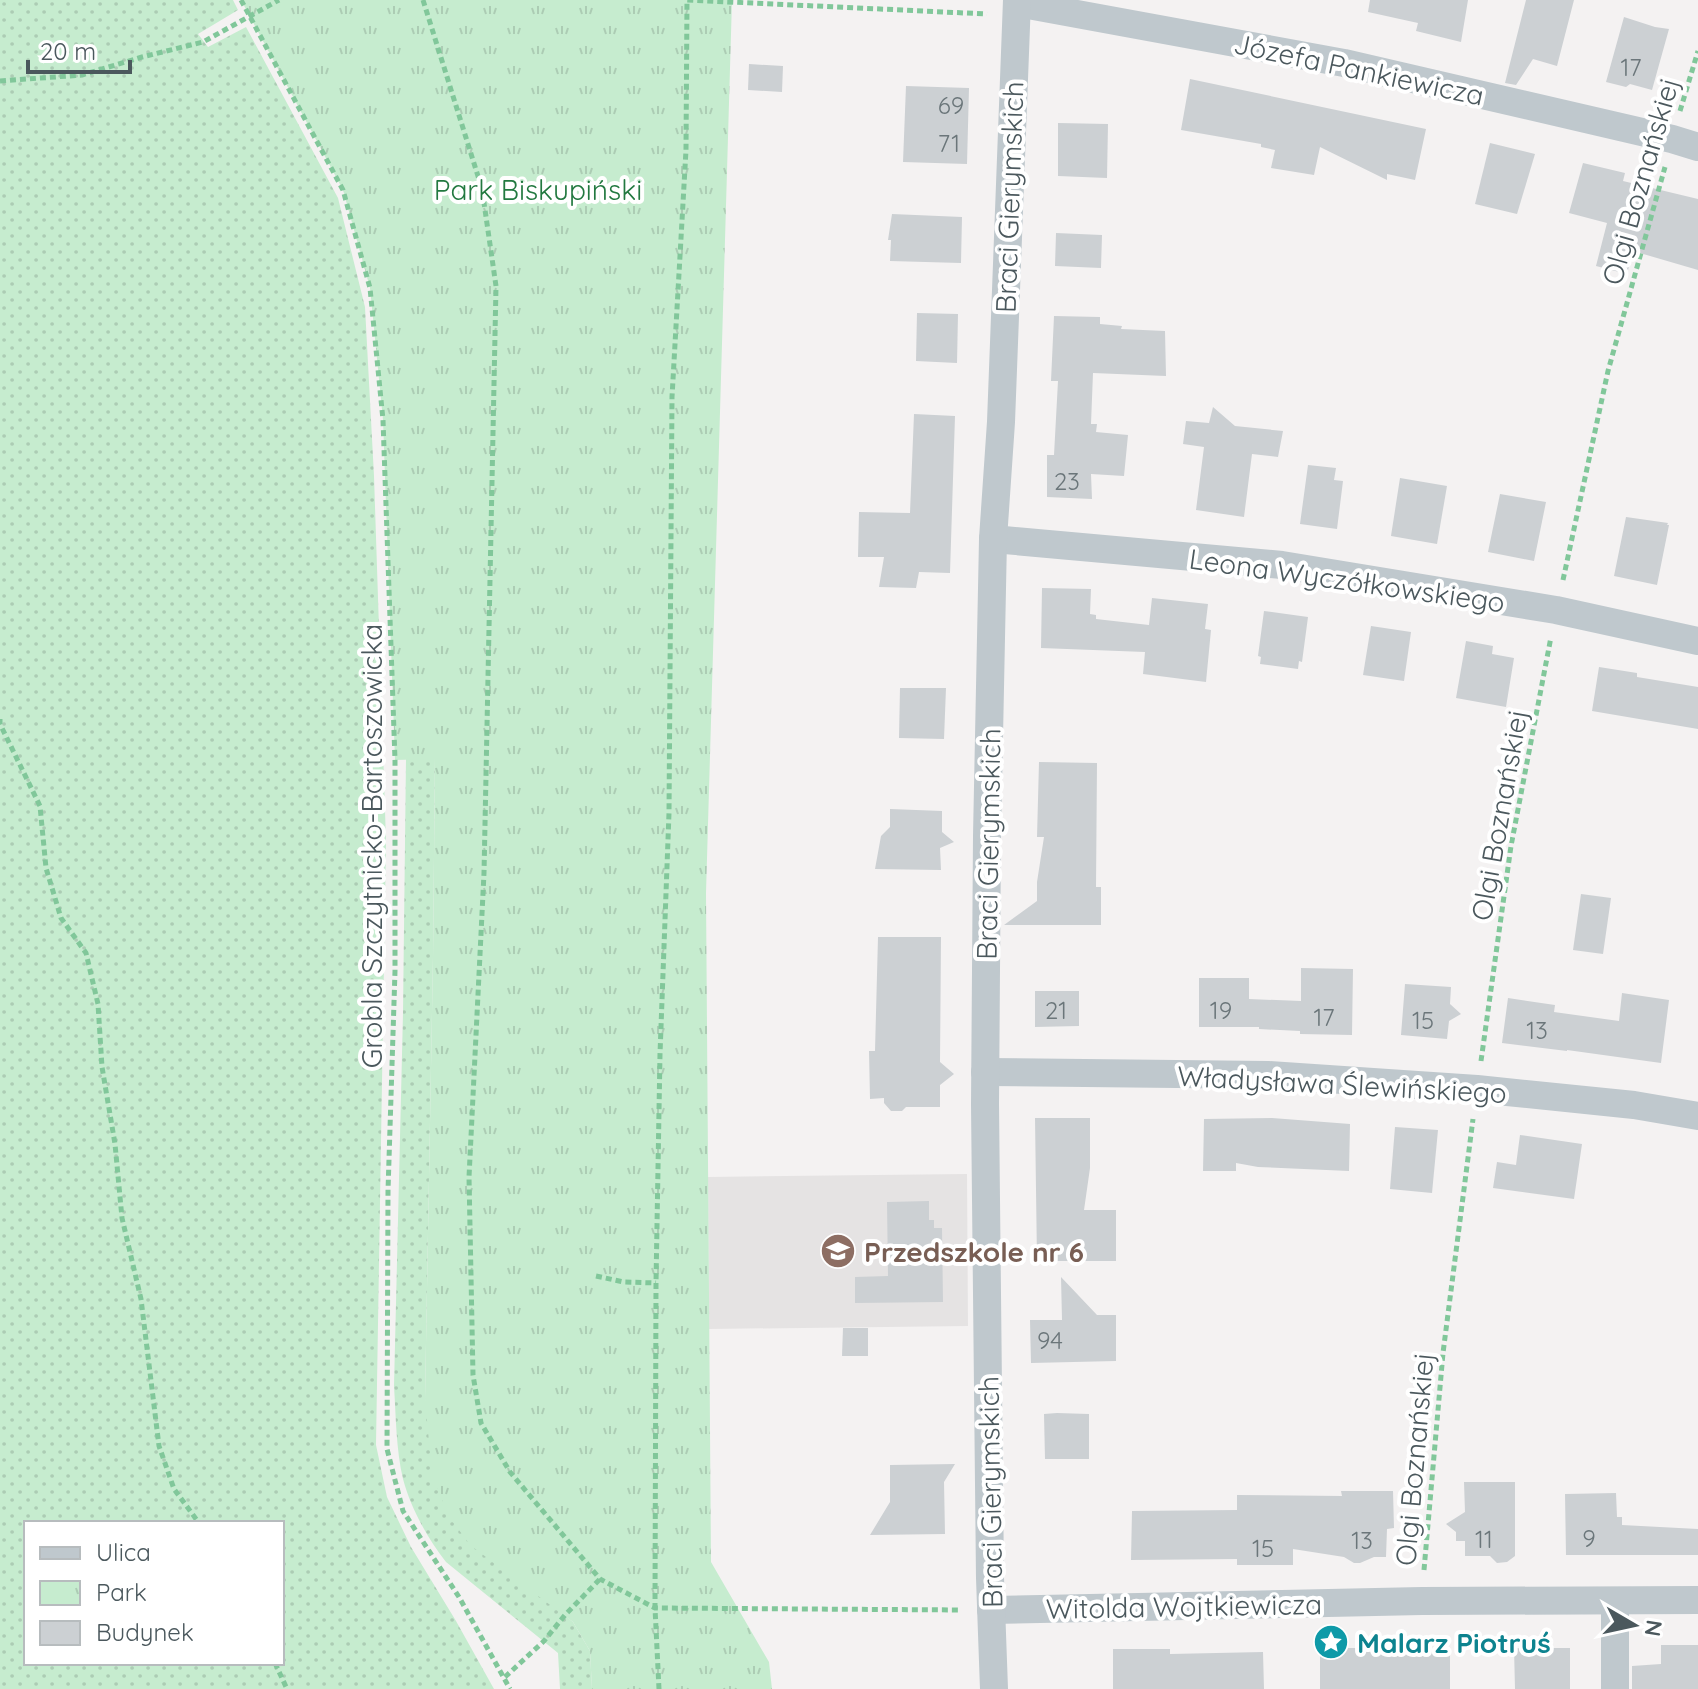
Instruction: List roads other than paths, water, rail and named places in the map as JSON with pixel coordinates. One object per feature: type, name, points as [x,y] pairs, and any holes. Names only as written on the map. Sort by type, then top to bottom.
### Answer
[{"type":"street","name":"Józefa Pankiewicza","points":[[1016,6],[1344,63],[1685,143]]},
{"type":"street","name":"Braci Gierymskich","points":[[994,1689],[985,1072],[987,821],[993,539],[1001,422],[1016,6]]},
{"type":"street","name":"Leona Wyczółkowskiego","points":[[993,539],[1282,565],[1556,610],[1698,641]]},
{"type":"street","name":"Władysława Ślewińskiego","points":[[985,1072],[1268,1075],[1477,1089],[1634,1105],[1698,1116]]},
{"type":"street","name":"Witolda Wojtkiewicza","points":[[991,1610],[1422,1601],[1698,1600]]},
{"type":"street","points":[[1615,1602],[1615,1689]]},
{"type":"place","name":"Przedszkole nr 6","points":[[838,1251]]},
{"type":"place","name":"Malarz Piotruś","points":[[1331,1642]]},
{"type":"park label","name":"Park Biskupiński","points":[[538,189]]}]
